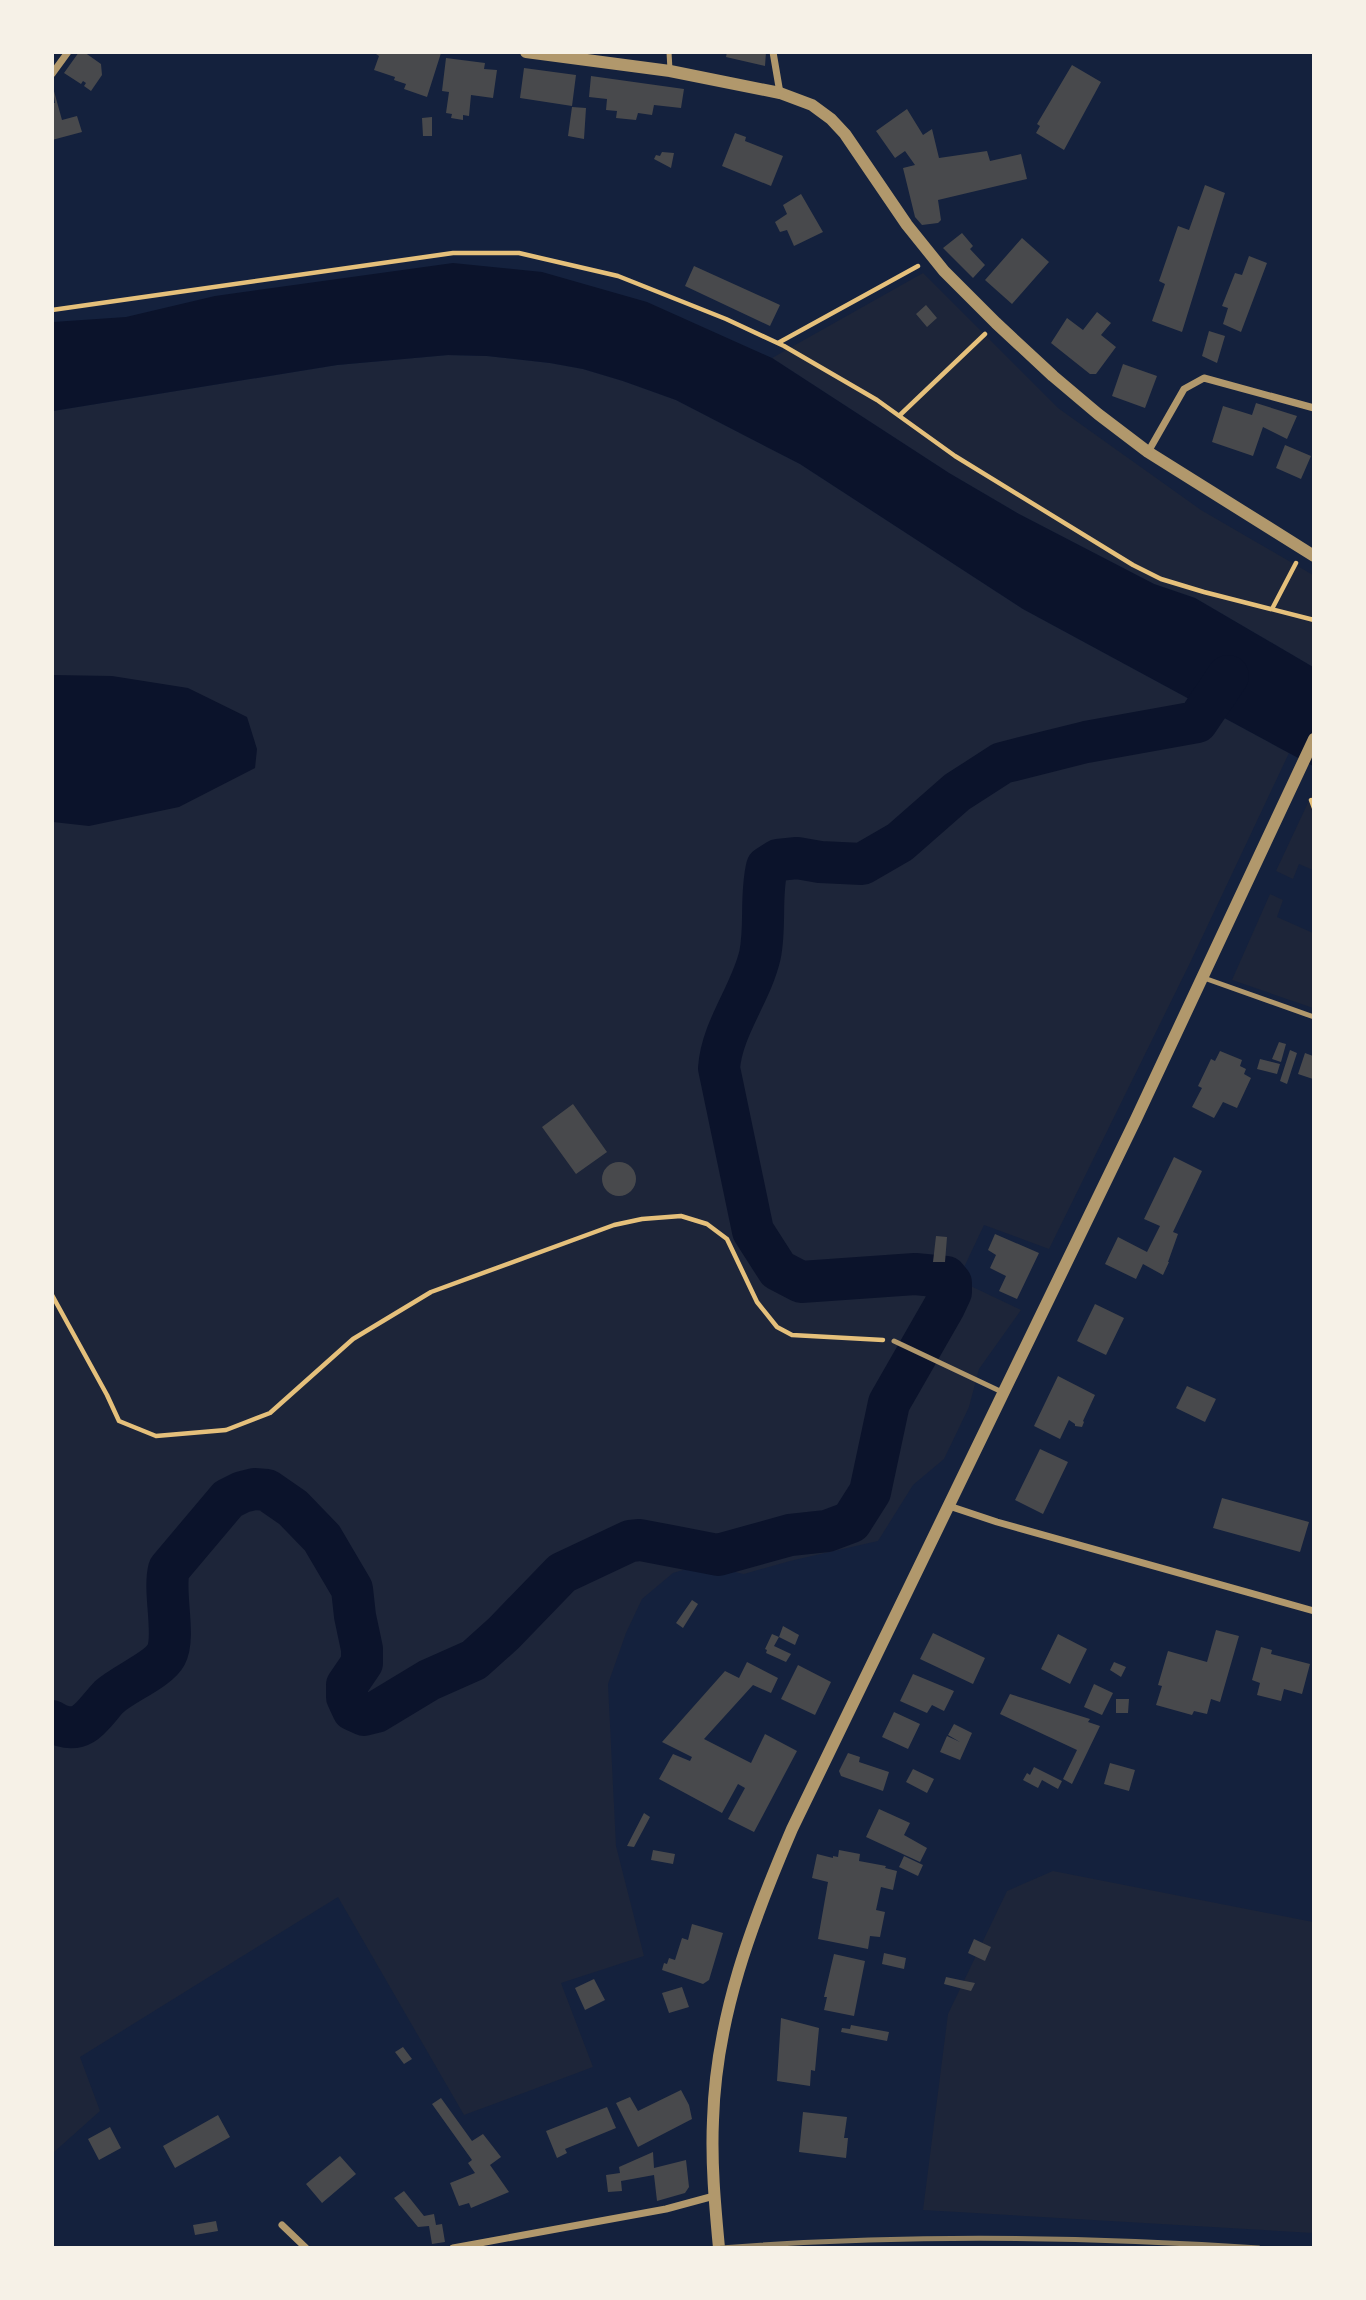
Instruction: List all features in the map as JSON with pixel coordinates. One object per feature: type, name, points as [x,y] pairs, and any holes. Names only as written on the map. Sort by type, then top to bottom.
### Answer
[{"type":"street","points":[[52,74],[68,52]]},
{"type":"street","points":[[526,52],[670,71],[780,93],[812,105],[845,134],[907,225],[996,323],[1098,414],[1149,452],[1308,553]]},
{"type":"street","points":[[773,52],[780,93]]},
{"type":"street","points":[[1149,452],[1184,389],[1204,378],[1314,408]]},
{"type":"street","points":[[719,2241],[714,2196],[713,2118],[719,2053],[728,2009],[762,1898],[792,1829],[1204,978],[1286,794],[1314,739]]},
{"type":"street","points":[[949,1506],[997,1522],[1314,1611]]},
{"type":"street","points":[[453,2248],[666,2209],[714,2196]]},
{"type":"street","points":[[282,2225],[306,2248]]},
{"type":"lane","points":[[669,52],[670,71]]},
{"type":"lane","points":[[1204,978],[1314,1017]]},
{"type":"lane","points":[[894,1341],[1005,1393]]},
{"type":"path","points":[[52,310],[453,253],[519,253],[618,276],[726,319],[777,343],[900,415],[955,456],[1133,565],[1161,579],[1314,620]]},
{"type":"path","points":[[777,343],[934,257]]},
{"type":"path","points":[[900,415],[996,323]]},
{"type":"path","points":[[1272,609],[1308,553]]},
{"type":"path","points":[[1312,801],[1314,808]]},
{"type":"path","points":[[52,1295],[119,1421],[156,1436],[226,1430],[270,1413],[353,1339],[430,1292],[614,1225],[642,1219],[681,1216],[707,1224],[727,1239],[757,1302],[777,1327],[792,1335],[894,1341]]},
{"type":"shaded area","points":[[453,263],[542,272],[647,302],[772,358],[949,473],[1019,514],[1154,584],[1195,598],[1313,667],[1313,766],[1023,609],[800,464],[676,400],[583,369],[487,356],[448,355],[337,365],[53,411],[53,322],[126,317],[215,296]]},
{"type":"shaded area","points":[[923,273],[1058,408],[1201,510],[1313,575],[1313,667],[1195,598],[1154,584],[1019,514],[949,473],[772,358]]},
{"type":"shaded area","points":[[448,355],[487,356],[583,369],[676,400],[800,464],[1023,609],[1289,753],[1189,965],[1049,1249],[984,1225],[958,1280],[1021,1310],[979,1369],[969,1407],[944,1459],[913,1485],[878,1541],[744,1574],[700,1565],[673,1573],[642,1599],[626,1633],[608,1684],[616,1846],[644,1956],[561,1983],[593,2067],[464,2115],[338,1897],[80,2057],[100,2111],[53,2153],[53,411],[337,365]]},
{"type":"shaded area","points":[[53,675],[112,676],[188,688],[247,717],[257,749],[255,768],[179,807],[89,826],[53,822]]},
{"type":"shaded area","points":[[1313,792],[1313,870],[1299,864],[1293,879],[1276,871]]},
{"type":"shaded area","points":[[1270,894],[1283,900],[1277,917],[1313,933],[1313,1008],[1232,980]]},
{"type":"shaded area","points":[[1053,1871],[1313,1922],[1313,2233],[923,2210],[948,2014],[1007,1891]]},
{"type":"building","points":[[79,52],[84,52],[101,64],[102,75],[91,91],[84,86],[86,83],[83,81],[81,84],[64,73]]},
{"type":"building","points":[[373,52],[441,53],[427,97],[404,89],[406,84],[394,80],[395,77],[374,70],[379,56]]},
{"type":"building","points":[[727,52],[766,52],[765,66],[726,57]]},
{"type":"building","points":[[446,58],[485,63],[484,69],[497,70],[493,98],[471,95],[469,116],[463,115],[463,120],[451,118],[452,114],[446,113],[449,92],[442,91]]},
{"type":"building","points":[[1072,65],[1101,82],[1064,150],[1036,133],[1040,126],[1037,124]]},
{"type":"building","points":[[524,68],[576,75],[572,106],[520,98]]},
{"type":"building","points":[[591,76],[684,89],[681,108],[654,105],[652,115],[638,113],[636,120],[616,118],[617,111],[606,110],[607,99],[589,97]]},
{"type":"building","points":[[52,84],[62,120],[77,116],[82,132],[52,140],[52,103],[55,103]]},
{"type":"building","points":[[572,107],[586,108],[584,139],[568,136]]},
{"type":"building","points":[[907,109],[923,135],[932,129],[939,158],[987,151],[990,161],[1021,154],[1027,179],[938,200],[941,220],[938,223],[922,225],[915,217],[903,168],[915,165],[905,151],[895,158],[876,131]]},
{"type":"building","points":[[432,117],[432,136],[423,136],[422,118]]},
{"type":"building","points":[[735,133],[746,137],[745,141],[783,156],[771,186],[722,166]]},
{"type":"building","points":[[662,152],[674,153],[671,168],[654,159]]},
{"type":"building","points":[[1205,185],[1225,193],[1182,332],[1152,321],[1165,284],[1159,281],[1178,226],[1189,230]]},
{"type":"building","points":[[801,194],[823,232],[794,246],[787,230],[780,232],[775,222],[787,214],[783,205]]},
{"type":"building","points":[[962,233],[973,246],[970,249],[985,265],[973,278],[943,248]]},
{"type":"building","points":[[1022,238],[1049,262],[1012,304],[985,280]]},
{"type":"building","points":[[1249,256],[1267,263],[1241,332],[1223,324],[1228,308],[1222,306],[1235,273],[1242,275]]},
{"type":"building","points":[[694,266],[780,305],[770,326],[685,286]]},
{"type":"building","points":[[926,305],[937,318],[927,327],[916,314]]},
{"type":"building","points":[[1097,312],[1111,323],[1101,335],[1116,347],[1096,374],[1090,374],[1051,343],[1067,318],[1083,330]]},
{"type":"building","points":[[1209,331],[1225,336],[1217,363],[1202,356]]},
{"type":"building","points":[[1123,364],[1157,376],[1145,408],[1112,396]]},
{"type":"building","points":[[1256,403],[1297,416],[1287,439],[1263,427],[1253,456],[1212,442],[1223,406],[1252,415]]},
{"type":"building","points":[[1285,445],[1311,456],[1301,479],[1276,468]]},
{"type":"building","points":[[1279,1042],[1286,1044],[1281,1062],[1272,1059]]},
{"type":"building","points":[[1290,1050],[1297,1053],[1287,1084],[1280,1081]]},
{"type":"building","points":[[1220,1051],[1242,1060],[1240,1066],[1246,1069],[1244,1074],[1251,1078],[1237,1108],[1223,1102],[1214,1118],[1192,1107],[1202,1088],[1198,1086],[1211,1059],[1215,1061]]},
{"type":"building","points":[[1305,1053],[1313,1056],[1313,1079],[1298,1074]]},
{"type":"building","points":[[1260,1059],[1280,1064],[1277,1074],[1257,1069]]},
{"type":"building","points":[[573,1104],[607,1152],[576,1174],[542,1127]]},
{"type":"building","points":[[1174,1157],[1202,1171],[1173,1232],[1178,1234],[1163,1275],[1143,1264],[1136,1279],[1105,1264],[1118,1237],[1147,1252],[1160,1226],[1144,1219]]},
{"type":"building","points":[[619,1162],[631,1167],[636,1179],[631,1191],[619,1196],[607,1191],[602,1179],[607,1167]]},
{"type":"building","points":[[995,1234],[1039,1253],[1017,1299],[999,1291],[1006,1276],[990,1268],[996,1255],[988,1250]]},
{"type":"building","points":[[936,1236],[947,1237],[945,1262],[933,1262]]},
{"type":"building","points":[[1095,1304],[1124,1318],[1106,1355],[1077,1341]]},
{"type":"building","points":[[1058,1376],[1095,1395],[1082,1427],[1075,1426],[1069,1420],[1060,1439],[1034,1426]]},
{"type":"building","points":[[1187,1386],[1216,1399],[1205,1422],[1176,1408]]},
{"type":"building","points":[[1040,1449],[1068,1462],[1043,1514],[1015,1500]]},
{"type":"building","points":[[1222,1498],[1309,1522],[1300,1552],[1213,1528]]},
{"type":"building","points":[[692,1600],[698,1604],[683,1628],[676,1623]]},
{"type":"building","points":[[783,1626],[799,1635],[795,1645],[779,1637]]},
{"type":"building","points":[[1216,1630],[1239,1636],[1220,1702],[1211,1699],[1207,1714],[1194,1711],[1192,1715],[1156,1705],[1162,1686],[1158,1685],[1168,1651],[1207,1662]]},
{"type":"building","points":[[933,1633],[985,1658],[973,1684],[920,1659]]},
{"type":"building","points":[[772,1634],[779,1637],[774,1646],[791,1654],[786,1662],[766,1653],[765,1649]]},
{"type":"building","points":[[1058,1634],[1087,1649],[1070,1684],[1041,1669]]},
{"type":"building","points":[[1261,1647],[1272,1650],[1271,1654],[1310,1664],[1302,1694],[1284,1689],[1281,1701],[1257,1695],[1260,1683],[1252,1680]]},
{"type":"building","points":[[747,1662],[778,1678],[771,1693],[753,1685],[704,1739],[751,1763],[765,1734],[797,1751],[754,1832],[728,1819],[745,1788],[738,1784],[722,1813],[659,1779],[673,1754],[690,1761],[692,1757],[662,1742],[725,1671],[739,1678]]},
{"type":"building","points":[[1114,1662],[1126,1667],[1121,1677],[1110,1670]]},
{"type":"building","points":[[798,1665],[831,1682],[815,1715],[781,1699]]},
{"type":"building","points":[[913,1674],[954,1691],[944,1711],[932,1705],[927,1713],[900,1701]]},
{"type":"building","points":[[1094,1684],[1113,1693],[1102,1715],[1084,1707]]},
{"type":"building","points":[[1010,1694],[1090,1719],[1088,1722],[1100,1726],[1072,1784],[1063,1779],[1077,1750],[1000,1714]]},
{"type":"building","points":[[1116,1699],[1129,1699],[1128,1713],[1116,1713]]},
{"type":"building","points":[[894,1712],[920,1724],[908,1749],[882,1737]]},
{"type":"building","points":[[954,1724],[972,1733],[960,1760],[940,1752],[947,1736],[960,1742],[948,1735]]},
{"type":"building","points":[[848,1753],[860,1757],[859,1762],[889,1772],[883,1791],[841,1776],[839,1771]]},
{"type":"building","points":[[1110,1763],[1135,1770],[1129,1791],[1104,1784]]},
{"type":"building","points":[[1034,1767],[1062,1781],[1058,1789],[1042,1780],[1038,1788],[1023,1780],[1027,1773],[1030,1775]]},
{"type":"building","points":[[913,1769],[934,1779],[927,1793],[906,1782]]},
{"type":"building","points":[[879,1809],[910,1823],[904,1835],[927,1848],[920,1862],[866,1837]]},
{"type":"building","points":[[644,1813],[650,1817],[634,1847],[627,1846]]},
{"type":"building","points":[[653,1850],[675,1854],[673,1864],[651,1860]]},
{"type":"building","points":[[839,1850],[860,1854],[859,1861],[897,1871],[893,1890],[881,1887],[876,1910],[885,1912],[880,1937],[870,1936],[868,1949],[818,1939],[828,1882],[812,1878],[817,1854],[833,1858],[838,1857]]},
{"type":"building","points":[[904,1856],[923,1865],[918,1876],[899,1867]]},
{"type":"building","points":[[692,1924],[723,1933],[709,1980],[703,1984],[662,1970],[669,1958],[675,1960],[682,1938],[688,1940]]},
{"type":"building","points":[[974,1939],[991,1947],[985,1961],[968,1953]]},
{"type":"building","points":[[884,1953],[906,1958],[904,1969],[882,1964]]},
{"type":"building","points":[[834,1954],[865,1961],[854,2016],[824,2010],[827,1997],[824,1997]]},
{"type":"building","points":[[946,1977],[975,1983],[971,1991],[944,1984]]},
{"type":"building","points":[[594,1979],[605,2000],[585,2010],[575,1988]]},
{"type":"building","points":[[682,1987],[689,2007],[669,2013],[662,1993]]},
{"type":"building","points":[[781,2018],[819,2028],[815,2071],[811,2070],[810,2086],[777,2081]]},
{"type":"building","points":[[851,2025],[889,2032],[887,2041],[841,2032],[842,2028],[850,2029]]},
{"type":"building","points":[[403,2047],[412,2059],[404,2064],[395,2052]]},
{"type":"building","points":[[681,2090],[689,2105],[692,2119],[638,2147],[616,2103],[630,2097],[638,2111]]},
{"type":"building","points":[[441,2098],[472,2141],[483,2134],[501,2157],[490,2165],[509,2192],[471,2208],[469,2203],[459,2206],[450,2183],[475,2173],[468,2163],[472,2160],[432,2104]]},
{"type":"building","points":[[607,2107],[616,2128],[565,2149],[567,2153],[557,2158],[546,2131]]},
{"type":"building","points":[[803,2112],[847,2117],[844,2138],[848,2138],[846,2158],[799,2152]]},
{"type":"building","points":[[218,2115],[230,2137],[175,2168],[163,2146]]},
{"type":"building","points":[[110,2127],[121,2148],[99,2160],[88,2139]]},
{"type":"building","points":[[653,2152],[654,2168],[686,2160],[689,2187],[685,2193],[657,2201],[654,2175],[621,2181],[622,2191],[608,2192],[606,2175],[620,2173],[619,2167]]},
{"type":"building","points":[[340,2156],[356,2174],[322,2203],[306,2184]]},
{"type":"building","points":[[404,2191],[424,2216],[434,2214],[436,2225],[442,2224],[445,2242],[432,2244],[429,2226],[418,2227],[394,2198]]},
{"type":"building","points":[[216,2221],[218,2231],[195,2235],[193,2225]]},
{"type":"waterway","points":[[52,1721],[67,1727],[83,1724],[109,1697],[162,1661],[169,1647],[170,1637],[167,1590],[169,1569],[228,1499],[254,1489],[267,1490],[293,1508],[322,1538],[352,1589],[362,1663],[347,1685],[347,1697],[353,1710],[364,1715],[376,1712],[429,1680],[474,1660],[562,1573],[630,1541],[640,1540],[718,1555],[790,1535],[827,1531],[851,1522],[870,1492],[889,1403],[944,1307],[951,1292],[951,1283],[946,1277],[915,1274],[801,1282],[778,1270],[753,1231],[719,1068],[725,1039],[760,955],[767,867],[778,860],[797,858],[862,864],[900,842],[957,792],[1002,763],[1086,742],[1197,722],[1228,676]]},
{"type":"railway","points":[[721,2248],[855,2240],[990,2238],[1259,2248]]}]
